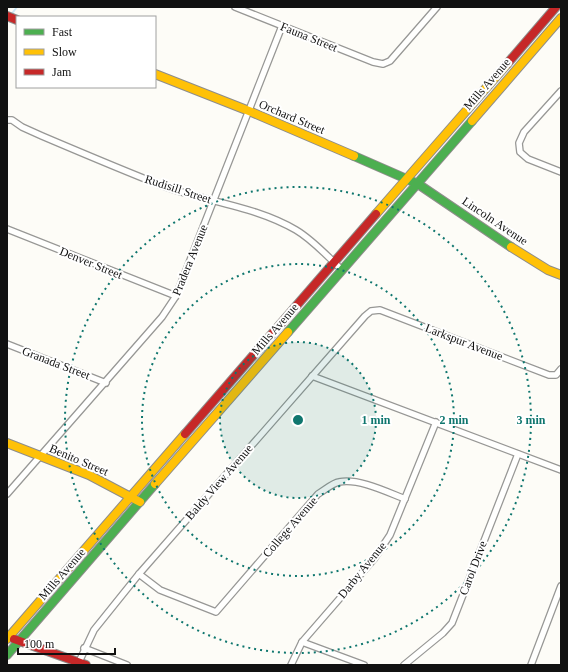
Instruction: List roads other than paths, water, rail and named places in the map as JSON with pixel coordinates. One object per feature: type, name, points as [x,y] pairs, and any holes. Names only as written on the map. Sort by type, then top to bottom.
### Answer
[{"type":"main road","name":"Mills Avenue","points":[[7,638],[556,7]]},
{"type":"main road","points":[[7,16],[16,20]]},
{"type":"main road","name":"Mills Avenue","points":[[7,656],[561,18]]},
{"type":"main road","name":"Orchard Street","points":[[156,74],[249,111],[418,184]]},
{"type":"main road","name":"Lincoln Avenue","points":[[418,184],[528,258],[548,270],[561,275]]},
{"type":"main road","name":"Benito Street","points":[[7,443],[89,476],[140,502]]},
{"type":"main road","points":[[7,638],[20,641],[82,664]]},
{"type":"street","name":"Fauna Street","points":[[235,7],[373,62],[383,64],[390,61],[437,7]]},
{"type":"street","name":"Pradera Avenue","points":[[7,494],[106,383],[162,317],[176,296],[282,26]]},
{"type":"street","points":[[561,91],[524,132],[519,143],[520,152],[528,159],[561,172]]},
{"type":"street","name":"Rudisill Street","points":[[7,120],[12,120],[22,127],[42,136],[163,186],[251,211],[287,226],[305,237],[342,270]]},
{"type":"street","name":"Denver Street","points":[[7,229],[176,296]]},
{"type":"street","name":"Larkspur Avenue","points":[[371,311],[380,310],[549,375],[556,375],[561,369]]},
{"type":"street","name":"Baldy View Avenue","points":[[82,664],[84,648],[94,630],[139,574],[312,376],[371,311]]},
{"type":"street","name":"Granada Street","points":[[7,344],[106,383]]},
{"type":"street","points":[[312,376],[561,470]]},
{"type":"street","name":"Darby Avenue","points":[[290,665],[302,642],[374,559],[390,535],[436,422]]},
{"type":"street","name":"Carol Drive","points":[[404,665],[443,633],[452,623],[518,454]]},
{"type":"street","name":"College Avenue","points":[[139,574],[160,590],[216,612],[318,494],[338,482],[352,482],[368,485],[405,499]]},
{"type":"street","points":[[531,665],[561,586]]},
{"type":"street","points":[[302,642],[364,665]]},
{"type":"street","points":[[84,648],[127,665]]},
{"type":"waterway","points":[[10,16],[17,7]]}]
